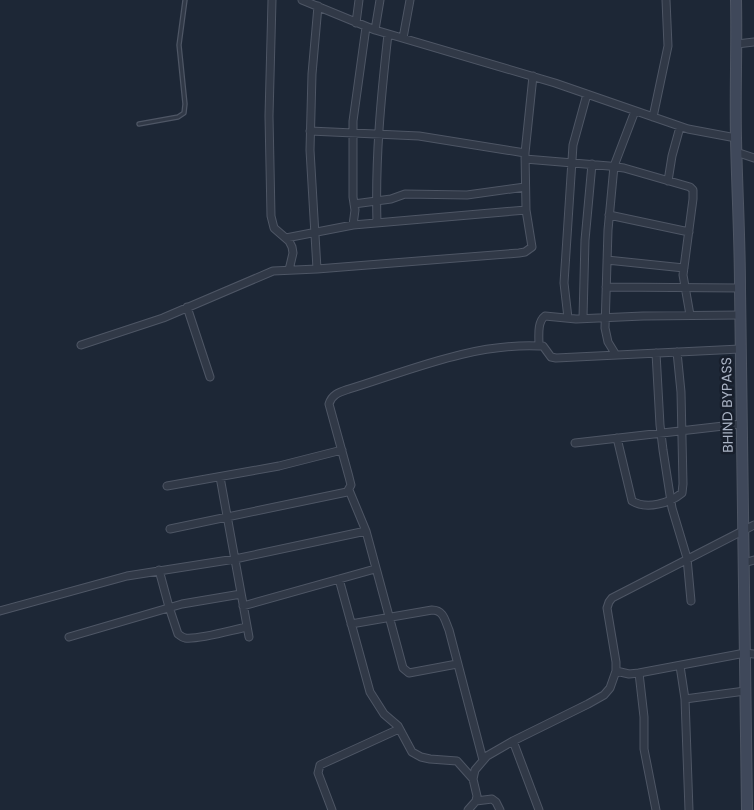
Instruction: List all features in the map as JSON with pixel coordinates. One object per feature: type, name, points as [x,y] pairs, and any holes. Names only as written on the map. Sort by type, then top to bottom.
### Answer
[{"type":"street","points":[[272,0],[269,116],[271,216],[274,228],[286,238],[292,247],[293,253],[289,270]]},
{"type":"street","points":[[302,0],[366,27],[533,76],[680,127],[736,138]]},
{"type":"street","points":[[356,23],[359,0]]},
{"type":"street","points":[[375,30],[380,0]]},
{"type":"street","points":[[403,38],[410,0]]},
{"type":"street","points":[[653,117],[668,46],[666,0]]},
{"type":"street","name":"BHIND BYPASS","points":[[736,0],[736,152],[743,530],[749,561],[750,653],[745,691],[750,728],[747,810]]},
{"type":"street","points":[[317,269],[310,163],[310,131],[312,74],[318,6]]},
{"type":"street","points":[[353,225],[355,216],[353,133],[366,27]]},
{"type":"street","points":[[377,223],[379,112],[388,34]]},
{"type":"street","points":[[737,44],[754,42]]},
{"type":"street","points":[[81,345],[144,325],[266,274],[289,270],[525,252],[532,247],[526,210],[525,156],[533,76]]},
{"type":"street","points":[[568,318],[564,283],[574,139],[587,94]]},
{"type":"street","points":[[616,355],[606,335],[605,317],[609,215],[614,166],[635,111]]},
{"type":"street","points":[[668,180],[680,127]]},
{"type":"street","points":[[310,131],[419,136],[525,156],[572,163],[614,166],[687,186],[693,190],[684,268],[684,288],[690,315]]},
{"type":"street","points":[[736,152],[754,158]]},
{"type":"street","points":[[583,318],[586,227],[592,164]]},
{"type":"street","points":[[354,204],[392,199],[405,194],[467,195],[525,187]]},
{"type":"street","points":[[286,238],[298,234],[315,233],[353,225],[526,210]]},
{"type":"street","points":[[609,215],[689,232]]},
{"type":"street","points":[[607,260],[684,268]]},
{"type":"street","points":[[606,287],[740,288]]},
{"type":"street","points":[[187,307],[210,377]]},
{"type":"street","points":[[539,346],[540,324],[543,318],[548,316],[583,318],[740,315]]},
{"type":"street","points":[[457,664],[409,673],[406,672],[401,663],[366,531],[349,490],[351,485],[329,404],[333,397],[337,393],[468,352],[496,348],[544,346],[551,357],[556,358],[740,349]]},
{"type":"street","points":[[617,438],[632,501],[644,505],[670,500],[679,496],[684,490],[681,392],[677,352]]},
{"type":"street","points":[[656,353],[661,434],[670,500],[687,558],[691,601]]},
{"type":"street","points":[[575,443],[741,424]]},
{"type":"street","points":[[167,486],[279,466],[342,450]]},
{"type":"street","points":[[220,477],[249,637]]},
{"type":"street","points":[[170,529],[347,492],[349,490]]},
{"type":"street","points":[[473,779],[475,770],[491,753],[596,700],[610,688],[616,672],[607,608],[609,602],[621,592],[754,525]]},
{"type":"street","points":[[0,611],[119,578],[235,559],[366,531]]},
{"type":"street","points":[[243,606],[375,569]]},
{"type":"street","points":[[159,570],[168,607],[178,634],[184,638],[247,627]]},
{"type":"street","points":[[339,579],[370,692],[384,714],[399,729],[412,752],[430,759],[457,761],[473,779],[477,791],[476,801],[468,810]]},
{"type":"street","points":[[69,637],[168,607],[209,598],[241,594]]},
{"type":"street","points":[[351,624],[437,610],[441,612],[446,622],[483,760]]},
{"type":"street","points":[[616,672],[639,673],[750,653]]},
{"type":"street","points":[[680,666],[685,699],[689,810]]},
{"type":"street","points":[[639,673],[644,717],[644,749],[656,808],[647,810]]},
{"type":"street","points":[[685,699],[745,691]]},
{"type":"street","points":[[332,810],[318,773],[320,765],[399,729]]},
{"type":"street","points":[[512,741],[539,810]]},
{"type":"street","points":[[476,801],[492,799],[500,810]]},
{"type":"lane","points":[[140,124],[178,117],[184,113],[185,104],[179,45],[185,0]]}]
